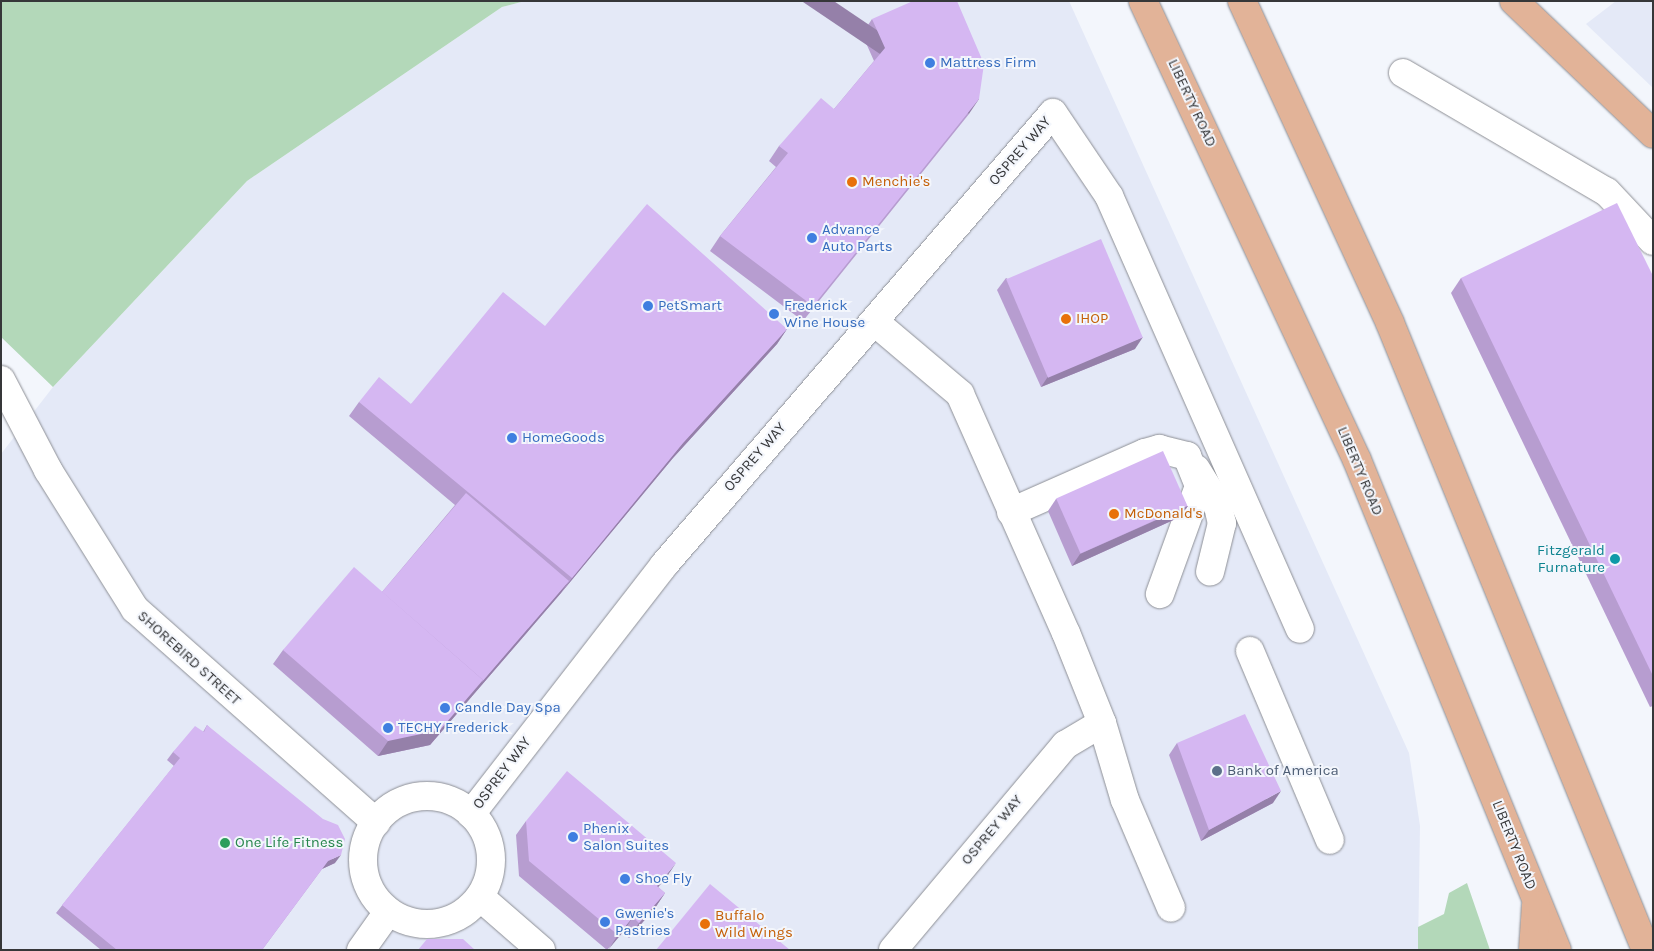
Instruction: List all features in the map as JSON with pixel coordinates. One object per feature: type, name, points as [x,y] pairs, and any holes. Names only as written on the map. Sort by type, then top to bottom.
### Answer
[{"type":"main road","name":"LIBERTY ROAD","points":[[1143,1],[1356,460],[1557,950]]},
{"type":"main road","points":[[1242,1],[1390,323],[1646,950]]},
{"type":"main road","points":[[1514,1],[1653,134]]},
{"type":"main road","points":[[1533,950],[1536,899]]},
{"type":"street","points":[[1403,73],[1607,192],[1653,241]]},
{"type":"street","name":"OSPREY WAY","points":[[472,814],[664,565],[876,323],[1053,113],[1109,196],[1300,629]]},
{"type":"street","points":[[876,323],[960,394],[1102,723],[1125,800],[1171,908]]},
{"type":"street","name":"SHOREBIRD STREET","points":[[1,380],[48,470],[135,609],[159,635],[376,822]]},
{"type":"street","points":[[1012,512],[1159,449],[1187,456],[1217,502],[1222,522],[1210,572]]},
{"type":"street","points":[[1160,594],[1196,503],[1199,486],[1196,470]]},
{"type":"street","points":[[1250,650],[1330,840]]},
{"type":"street","name":"OSPREY WAY","points":[[893,950],[1065,745],[1102,723]]},
{"type":"street","points":[[418,798],[453,802],[472,814],[485,832],[491,854],[489,876],[480,897],[466,912],[440,923],[406,922],[388,912],[366,879],[365,850],[376,822],[391,807],[418,798]]},
{"type":"street","points":[[480,897],[541,950]]},
{"type":"street","points":[[361,950],[388,912]]},
{"type":"shaded area","points":[[525,1],[1069,1],[1409,753],[1420,826],[1418,950],[1,950],[1,454],[53,387],[247,181],[502,7]]},
{"type":"shaded area","points":[[1616,1],[1653,1],[1653,88],[1586,24]]},
{"type":"green space","points":[[1,1],[525,1],[502,7],[247,181],[53,387],[1,337]]},
{"type":"green space","points":[[1467,883],[1490,950],[1418,950],[1418,927],[1444,914],[1449,893]]},
{"type":"building","points":[[913,1],[957,1],[984,64],[979,99],[813,306],[720,236],[788,153],[779,146],[821,98],[834,109],[885,48],[872,19]]},
{"type":"building","name":"Fitzgerald Furnature","points":[[1617,203],[1653,276],[1653,676],[1461,278]]},
{"type":"building","points":[[647,204],[787,329],[683,443],[572,578],[359,402],[379,377],[411,404],[503,292],[545,326]]},
{"type":"building","name":"IHOP","points":[[1101,239],[1143,337],[1048,378],[1006,279]]},
{"type":"building","name":"McDonald's","points":[[1163,451],[1187,506],[1081,553],[1056,499]]},
{"type":"building","points":[[466,493],[569,581],[481,683],[483,680],[382,592]]},
{"type":"building","points":[[354,567],[483,680],[440,730],[388,741],[283,650]]},
{"type":"building","name":"Bank of America","points":[[1245,714],[1281,791],[1209,830],[1177,743]]},
{"type":"building","name":"One Life Fitness","points":[[207,725],[323,819],[338,825],[345,839],[341,855],[328,861],[262,950],[117,950],[62,905],[180,758],[173,752],[195,726],[204,732]]},
{"type":"building","points":[[567,771],[676,863],[657,886],[665,893],[639,923],[633,917],[618,935],[529,861],[526,821]]},
{"type":"building","points":[[710,884],[790,950],[656,950]]},
{"type":"building","points":[[427,939],[463,939],[475,950],[418,950]]},
{"type":"place","name":"Mattress Firm","points":[[930,63]]},
{"type":"place","name":"Menchie's","points":[[852,182]]},
{"type":"place","name":"Advance Auto Parts","points":[[812,238]]},
{"type":"place","name":"PetSmart","points":[[648,306]]},
{"type":"place","name":"Frederick Wine House","points":[[774,314]]},
{"type":"place","name":"IHOP","points":[[1066,319]]},
{"type":"place","name":"HomeGoods","points":[[512,438]]},
{"type":"place","name":"McDonald's","points":[[1114,514]]},
{"type":"place","name":"Fitzgerald Furnature","points":[[1615,559]]},
{"type":"place","name":"Candle Day Spa","points":[[445,708]]},
{"type":"place","name":"TECHY Frederick","points":[[388,728]]},
{"type":"place","name":"Bank of America","points":[[1217,771]]},
{"type":"place","name":"Phenix Salon Suites","points":[[573,837]]},
{"type":"place","name":"One Life Fitness","points":[[225,843]]},
{"type":"place","name":"Shoe Fly","points":[[625,879]]},
{"type":"place","name":"Gwenie's Pastries","points":[[605,922]]},
{"type":"place","name":"Buffalo Wild Wings","points":[[705,924]]}]
